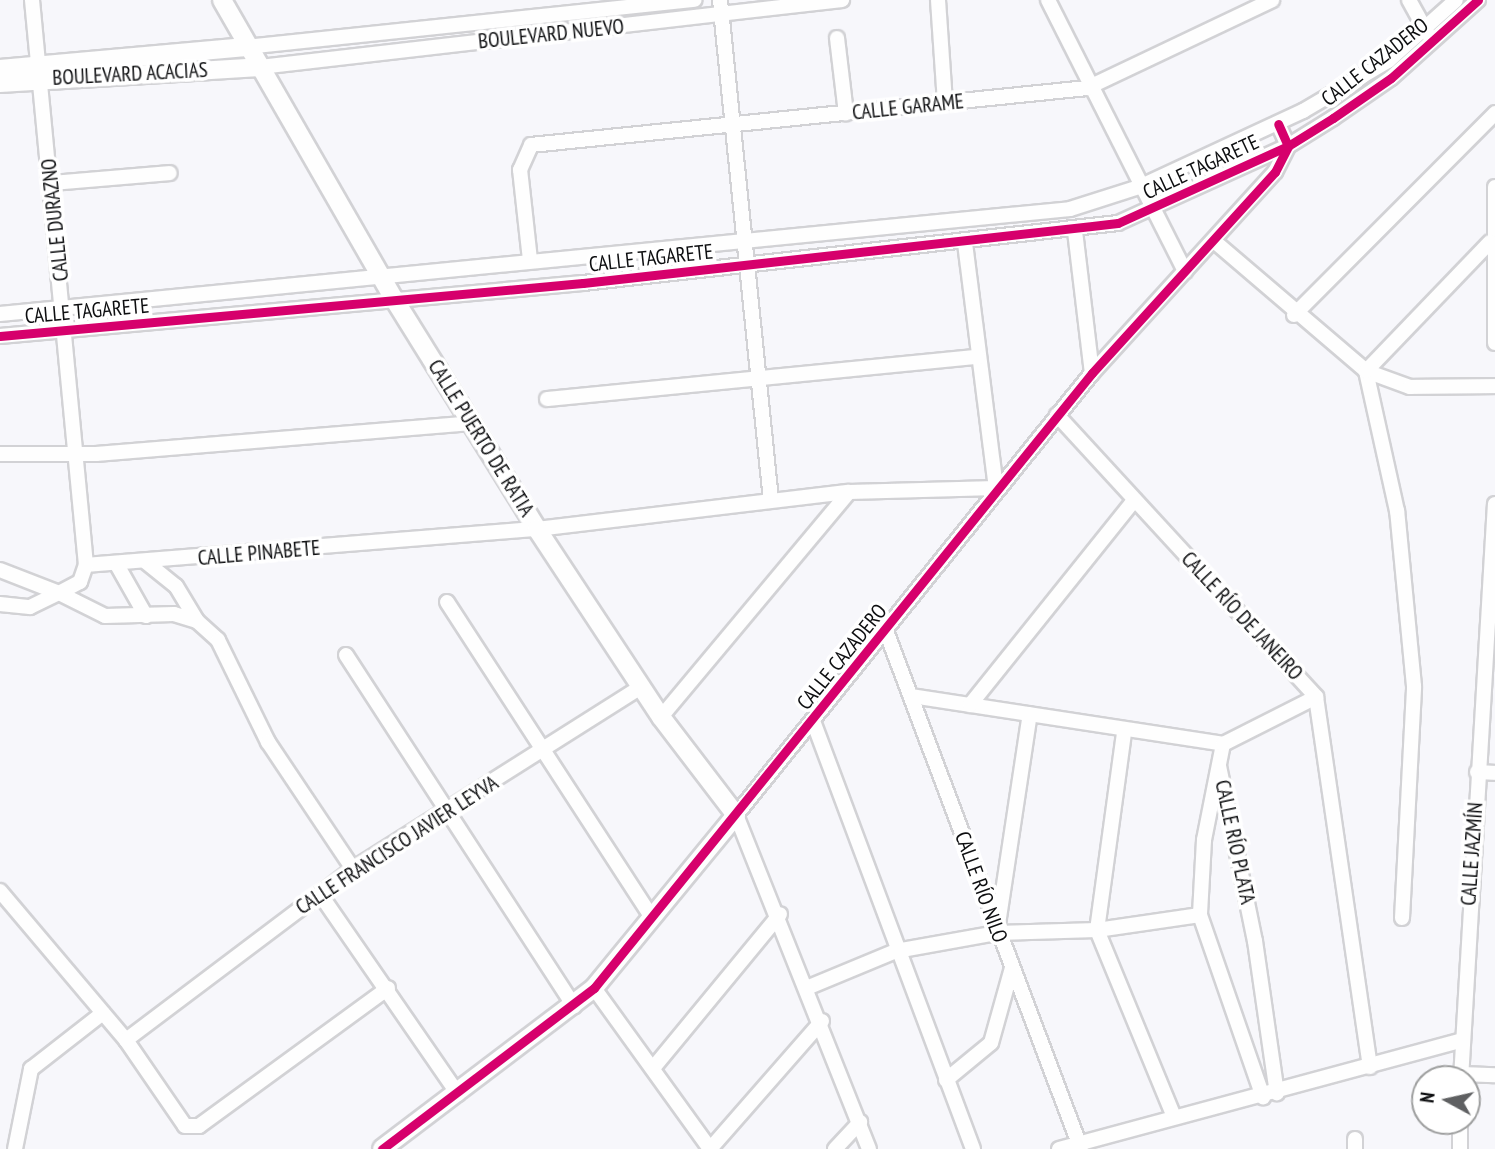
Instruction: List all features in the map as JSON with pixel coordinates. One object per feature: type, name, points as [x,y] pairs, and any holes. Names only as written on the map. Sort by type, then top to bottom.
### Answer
[{"type":"street","name":"CALLE DURAZNO","points":[[32,0],[79,452],[86,565]]},
{"type":"street","name":"CALLE PUERTO DE RATIA","points":[[222,0],[246,47],[383,275],[394,299],[537,529],[662,717],[736,815]]},
{"type":"street","name":"BOULEVARD NUEVO","points":[[246,47],[695,0]]},
{"type":"street","name":"BOULEVARD NUEVO","points":[[260,67],[720,8],[842,0]]},
{"type":"street","points":[[938,0],[945,102]]},
{"type":"street","points":[[1048,0],[1087,88],[1185,271]]},
{"type":"street","name":"CALLE GARAME","points":[[530,260],[520,196],[526,148],[1087,88],[1272,0]]},
{"type":"street","points":[[1409,0],[1429,35]]},
{"type":"street","name":"CALLE CAZADERO","points":[[382,1149],[574,1006],[594,988],[886,631],[996,488],[1092,373],[1275,172],[1289,146],[1429,35],[1456,0]]},
{"type":"street","name":"CALLE CAZADERO","points":[[1278,124],[1366,77],[1478,0]]},
{"type":"street","points":[[720,8],[771,500]]},
{"type":"street","points":[[836,38],[846,113]]},
{"type":"street","name":"BOULEVARD ACACIAS","points":[[0,83],[38,72],[246,47]]},
{"type":"street","name":"BOULEVARD ACACIAS","points":[[0,69],[38,72],[260,67]]},
{"type":"street","points":[[1294,315],[1495,113]]},
{"type":"street","points":[[1278,124],[1289,146]]},
{"type":"street","name":"CALLE TAGARETE","points":[[0,314],[231,295],[383,275],[1070,209],[1139,187],[1278,124]]},
{"type":"street","name":"CALLE TAGARETE","points":[[0,336],[1074,231],[1152,211],[1289,146]]},
{"type":"street","points":[[53,183],[170,173]]},
{"type":"street","points":[[1495,187],[1490,242],[1495,342]]},
{"type":"street","points":[[1074,231],[1092,373]]},
{"type":"street","points":[[1214,241],[1294,315],[1366,371],[1410,387],[1495,386]]},
{"type":"street","points":[[1366,371],[1490,242]]},
{"type":"street","points":[[965,243],[996,488]]},
{"type":"street","points":[[231,295],[232,315]]},
{"type":"street","points":[[547,399],[978,357]]},
{"type":"street","points":[[1366,371],[1397,512],[1414,686],[1402,918]]},
{"type":"street","name":"CALLE RÍO DE JANEIRO","points":[[1057,415],[1316,698],[1370,1067]]},
{"type":"street","points":[[0,454],[79,452],[472,423]]},
{"type":"street","name":"CALLE PINABETE","points":[[86,565],[537,529],[849,492],[996,488]]},
{"type":"street","points":[[662,717],[849,492]]},
{"type":"street","points":[[970,705],[1134,500]]},
{"type":"street","name":"CALLE JAZMÍN","points":[[1461,1065],[1495,504]]},
{"type":"street","points":[[146,562],[176,586],[197,621],[218,640],[268,742],[353,869]]},
{"type":"street","points":[[116,564],[146,616]]},
{"type":"street","points":[[0,604],[30,607],[80,582],[86,565]]},
{"type":"street","points":[[0,570],[59,593],[105,616],[146,616],[197,621]]},
{"type":"street","points":[[447,602],[652,918]]},
{"type":"street","name":"CALLE RÍO NILO","points":[[886,631],[997,933],[1080,1146]]},
{"type":"street","points":[[346,655],[574,1006]]},
{"type":"street","name":"CALLE FRANCISCO JAVIER LEYVA","points":[[126,1040],[353,869],[448,812],[642,686]]},
{"type":"street","points":[[911,696],[1030,714],[1124,733],[1223,744],[1316,698]]},
{"type":"street","points":[[997,933],[1030,714]]},
{"type":"street","points":[[813,721],[896,951],[973,1149]]},
{"type":"street","points":[[1124,733],[1097,930],[1174,1117]]},
{"type":"street","points":[[1218,765],[1223,744]]},
{"type":"street","name":"CALLE RÍO PLATA","points":[[1218,765],[1204,840],[1200,915],[1270,1095]]},
{"type":"street","name":"CALLE RÍO PLATA","points":[[1218,765],[1255,941],[1270,1095]]},
{"type":"street","points":[[1477,772],[1495,773]]},
{"type":"street","points":[[736,815],[780,914],[869,1149]]},
{"type":"street","points":[[0,891],[126,1040],[192,1128],[388,988]]},
{"type":"street","points":[[320,894],[388,988],[458,1094]]},
{"type":"street","points":[[654,1067],[780,914]]},
{"type":"street","points":[[809,987],[896,951],[997,933],[1097,930],[1200,915]]},
{"type":"street","points":[[946,1080],[992,1043],[1012,968]]},
{"type":"street","points":[[594,988],[654,1067],[710,1149],[821,1021]]},
{"type":"street","points":[[15,1149],[31,1069],[103,1013]]},
{"type":"street","points":[[1059,1149],[1080,1146],[1174,1117],[1270,1095],[1462,1040]]},
{"type":"street","points":[[835,1149],[860,1122]]},
{"type":"cycle path","points":[[0,336],[583,283],[1118,223],[1288,146],[1391,78],[1478,0]]},
{"type":"cycle path","points":[[382,1149],[594,988],[1092,373],[1275,172],[1288,146],[1278,124]]}]
